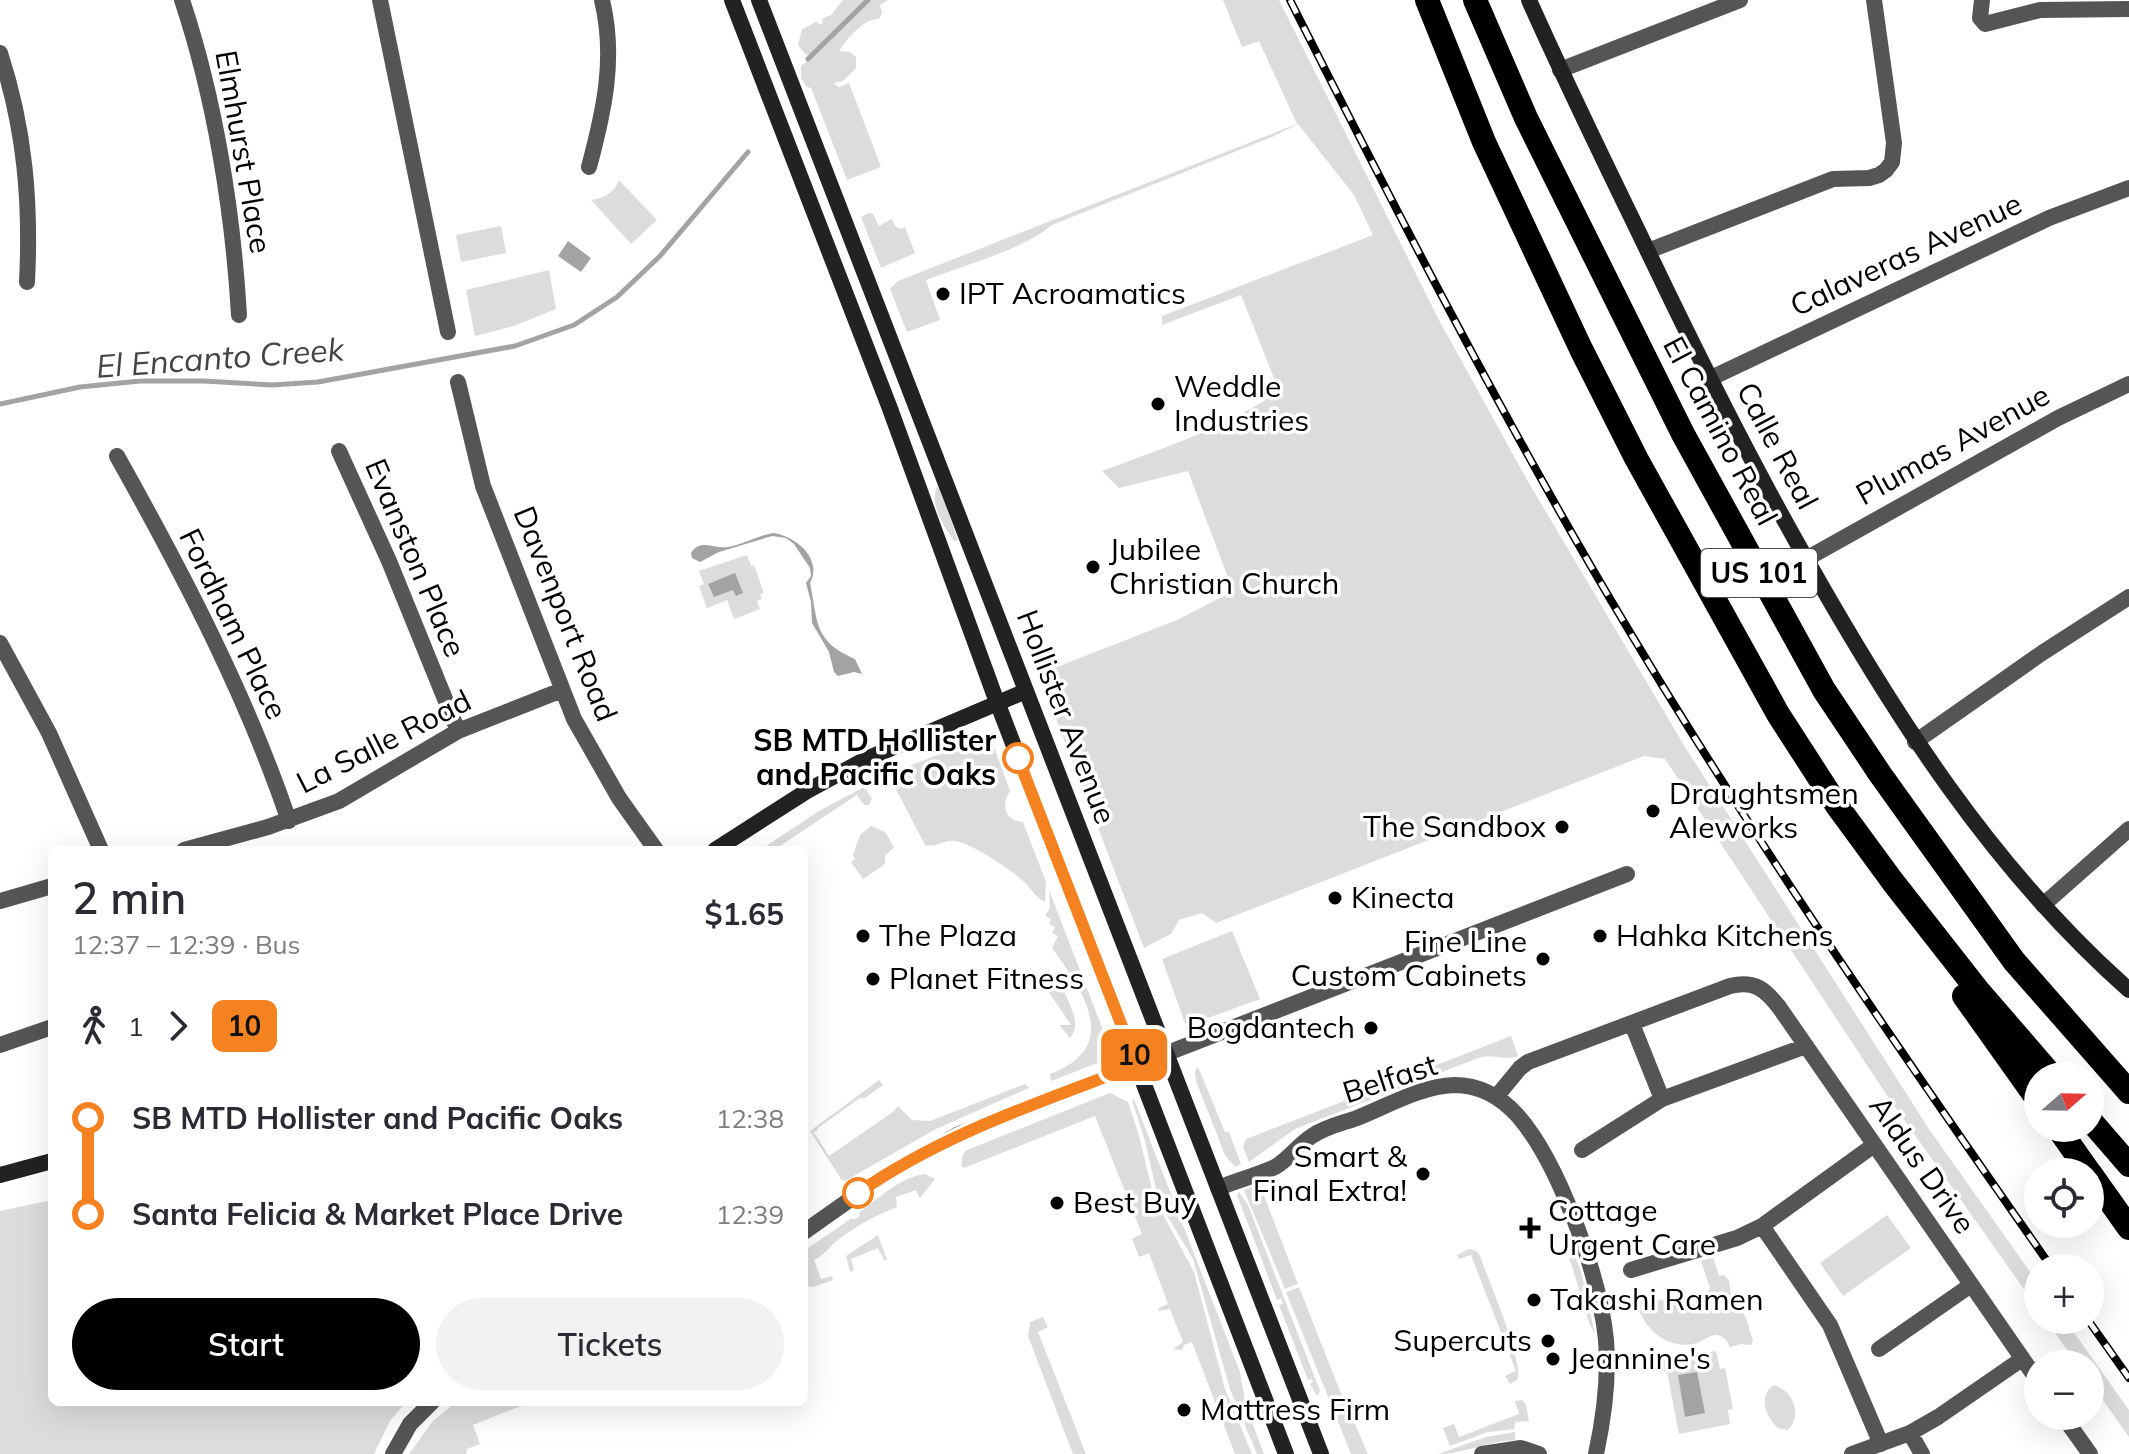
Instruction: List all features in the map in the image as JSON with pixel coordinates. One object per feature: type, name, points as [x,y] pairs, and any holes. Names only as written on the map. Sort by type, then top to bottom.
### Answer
[{"type":"highway","name":"US 101","points":[[1427,0],[1484,142],[1581,349],[1636,458],[1778,714],[1838,807],[1893,882],[1976,988],[2040,1062]]},
{"type":"highway","name":"El Camino Real","points":[[1475,0],[1526,118],[1683,434],[1824,690],[2014,961],[2129,1092]]},
{"type":"highway","points":[[1893,882],[1965,997],[2024,1080]]},
{"type":"highway","points":[[2104,1136],[2129,1165]]},
{"type":"highway","points":[[2104,1192],[2129,1228]]},
{"type":"main road","name":"Hollister Avenue","points":[[732,0],[1286,1454]]},
{"type":"main road","name":"Hollister Avenue","points":[[759,0],[1321,1454]]},
{"type":"main road","name":"Calle Real","points":[[1529,0],[1755,470],[1866,665],[1915,742],[1976,824],[2043,905],[2129,990]]},
{"type":"main road","points":[[721,846],[794,799],[866,759],[1026,691]]},
{"type":"main road","points":[[0,1175],[48,1162]]},
{"type":"street","name":"Elmhurst Place","points":[[182,0],[197,51],[223,177],[239,315]]},
{"type":"street","points":[[380,0],[448,332]]},
{"type":"street","points":[[589,167],[609,78],[608,38],[602,0]]},
{"type":"street","points":[[1560,70],[1740,0]]},
{"type":"street","points":[[1648,251],[1833,179],[1869,178],[1886,170],[1892,162],[1894,143],[1874,0]]},
{"type":"street","points":[[1982,0],[1980,18],[1985,24],[2040,10],[2129,9]]},
{"type":"street","points":[[0,53],[17,113],[27,174],[30,216],[27,282]]},
{"type":"street","name":"Calaveras Avenue","points":[[1709,379],[2049,218],[2129,188]]},
{"type":"street","name":"Davenport Road","points":[[458,382],[483,486],[574,719],[606,777],[653,846]]},
{"type":"street","name":"Plumas Avenue","points":[[1806,559],[2047,424],[2129,384]]},
{"type":"street","name":"Evanston Place","points":[[339,451],[382,543],[458,731]]},
{"type":"street","name":"Fordham Place","points":[[117,456],[222,659],[245,708],[289,821]]},
{"type":"street","points":[[1915,742],[2042,653],[2129,597]]},
{"type":"street","points":[[0,643],[49,733],[99,846]]},
{"type":"street","name":"La Salle Road","points":[[198,846],[289,821],[339,801],[458,731],[562,690]]},
{"type":"street","points":[[2043,905],[2129,829]]},
{"type":"street","points":[[808,1229],[886,1174],[957,1135],[1627,874]]},
{"type":"street","points":[[0,901],[48,887]]},
{"type":"street","name":"Aldus Drive","points":[[1632,1024],[1743,983],[1756,985],[1774,1000],[2024,1362]]},
{"type":"street","points":[[1596,1454],[1607,1356],[1604,1325],[1593,1280],[1569,1210],[1544,1156],[1518,1116],[1496,1097],[1524,1065],[1632,1024],[1662,1099]]},
{"type":"street","points":[[0,1045],[48,1028]]},
{"type":"street","points":[[1582,1150],[1662,1099],[1806,1046]]},
{"type":"street","name":"Belfast","points":[[1218,1188],[1275,1167],[1318,1133],[1430,1090],[1460,1085],[1483,1090],[1496,1097]]},
{"type":"street","points":[[1631,1270],[1737,1238],[1762,1226],[1874,1145]]},
{"type":"street","points":[[1762,1226],[1830,1325],[1881,1444]]},
{"type":"street","points":[[1879,1349],[1971,1285]]},
{"type":"street","points":[[1852,1454],[1910,1433],[2022,1359]]},
{"type":"street","points":[[393,1454],[410,1424],[428,1406]]},
{"type":"street","points":[[2073,1430],[2090,1454]]},
{"type":"street","points":[[1910,1433],[1922,1454]]},
{"type":"street","points":[[1482,1454],[1521,1448],[1539,1454]]},
{"type":"shaded area","points":[[843,0],[888,0],[880,5],[882,13],[879,19],[862,26],[839,51],[850,52],[856,57],[856,68],[843,81],[833,83],[839,87],[849,83],[881,167],[847,180],[811,88],[801,78],[801,66],[812,57],[798,45],[802,29],[816,22],[822,25],[823,18],[831,15]]},
{"type":"shaded area","points":[[1223,0],[1279,0],[1439,320],[1526,478],[1685,747],[1929,1129],[2024,1263],[2024,1289],[1888,1097],[1665,759],[1644,756],[1216,923],[1202,913],[1179,920],[1171,934],[1144,948],[1039,674],[1177,620],[1233,591],[1188,471],[1119,488],[1102,471],[1215,427],[1279,391],[1241,295],[1162,325],[1162,316],[1373,235],[1354,195],[1298,124],[1052,225],[1010,249],[926,280],[940,320],[907,332],[890,289],[898,281],[1297,124],[1259,41],[1242,47]]},
{"type":"shaded area","points":[[619,180],[657,220],[631,244],[591,200],[608,194]]},
{"type":"shaded area","points":[[873,214],[879,226],[892,219],[895,226],[905,227],[915,253],[881,268],[861,217]]},
{"type":"shaded area","points":[[501,226],[506,253],[461,262],[456,235]]},
{"type":"shaded area","points":[[568,241],[591,258],[581,272],[558,256]]},
{"type":"shaded area","points":[[549,270],[556,309],[514,326],[475,336],[466,290]]},
{"type":"shaded area","points":[[938,485],[958,540],[954,541],[938,514],[935,492]]},
{"type":"shaded area","points":[[773,533],[782,535],[798,544],[810,557],[813,574],[810,583],[824,637],[831,645],[855,659],[862,674],[854,672],[838,676],[834,672],[829,652],[812,623],[806,583],[811,576],[810,568],[794,544],[786,538],[772,536],[719,552],[700,562],[692,558],[691,553],[699,546],[728,547]]},
{"type":"shaded area","points":[[747,555],[764,593],[760,594],[762,599],[757,601],[760,609],[734,619],[727,600],[707,608],[699,586],[704,584],[699,571]]},
{"type":"shaded area","points":[[735,573],[743,593],[736,596],[733,590],[714,597],[708,584]]},
{"type":"shaded area","points":[[982,738],[994,747],[1010,791],[1006,811],[1012,818],[1023,822],[1046,882],[1045,902],[1016,875],[963,843],[952,841],[925,845],[888,774]]},
{"type":"shaded area","points":[[864,787],[872,798],[869,805],[864,805],[857,795],[780,846],[766,846],[819,811]]},
{"type":"shaded area","points":[[871,826],[885,832],[894,847],[885,856],[885,864],[863,879],[851,862],[855,859],[853,855],[860,835]]},
{"type":"shaded area","points":[[1049,890],[1108,1043],[1106,1054],[1099,1058],[1100,1062],[1051,1081],[1050,1074],[1072,1063],[1085,1049],[1091,1034],[1090,1017],[1084,1000],[1052,948],[1058,936],[1052,933],[1055,927],[1049,924],[1051,919],[1045,916],[1050,907]]},
{"type":"shaded area","points":[[1232,931],[1260,999],[1186,1026],[1162,959]]},
{"type":"shaded area","points":[[1060,987],[1075,1021],[1070,1038],[1059,1025],[1071,1025],[1046,988]]},
{"type":"shaded area","points":[[1511,1036],[1518,1056],[1481,1057],[1295,1129],[1249,1162],[1243,1147],[1246,1139]]},
{"type":"shaded area","points":[[1198,1067],[1241,1164],[1235,1167],[1225,1155],[1196,1081],[1195,1071]]},
{"type":"shaded area","points":[[879,1080],[883,1085],[865,1098],[860,1098],[816,1132],[813,1131],[829,1156],[898,1106],[912,1120],[930,1121],[1025,1084],[1029,1088],[936,1129],[845,1181],[810,1131]]},
{"type":"shaded area","points":[[1110,1093],[1128,1102],[1154,1198],[1194,1272],[1225,1389],[1252,1454],[1235,1454],[1192,1342],[1184,1345],[1182,1350],[1173,1349],[1183,1342],[1170,1309],[1158,1311],[1168,1304],[1149,1253],[1139,1257],[1132,1239],[1142,1234],[1095,1116],[964,1168],[961,1166],[967,1150]]},
{"type":"shaded area","points":[[1134,1099],[1240,1372],[1246,1406],[1264,1454],[1257,1454],[1230,1389],[1193,1259],[1162,1207]]},
{"type":"shaded area","points":[[925,1174],[935,1179],[921,1197],[916,1190],[896,1197],[897,1207],[853,1229],[814,1260],[821,1279],[832,1276],[833,1280],[808,1286],[808,1248],[852,1218],[854,1220],[860,1216],[859,1213],[890,1189]]},
{"type":"shaded area","points":[[1267,1182],[1272,1184],[1276,1195],[1273,1196],[1270,1190],[1263,1193],[1298,1284],[1285,1289],[1244,1190]]},
{"type":"shaded area","points":[[1239,1192],[1248,1205],[1320,1391],[1317,1396],[1279,1305],[1283,1304],[1281,1299],[1277,1300],[1237,1195]]},
{"type":"shaded area","points":[[48,1201],[48,1406],[403,1406],[390,1421],[374,1454],[0,1454],[0,1211]]},
{"type":"shaded area","points":[[1887,1215],[1911,1248],[1843,1296],[1820,1263]]},
{"type":"shaded area","points":[[878,1235],[887,1260],[878,1248],[851,1259],[854,1270],[850,1272],[846,1256]]},
{"type":"shaded area","points":[[1569,1243],[1581,1271],[1595,1334],[1566,1247]]},
{"type":"shaded area","points":[[1469,1249],[1477,1251],[1480,1256],[1511,1340],[1518,1371],[1517,1380],[1510,1384],[1505,1376],[1516,1371],[1471,1255],[1459,1259],[1457,1255]]},
{"type":"shaded area","points":[[1713,1257],[1719,1276],[1724,1275],[1729,1280],[1731,1296],[1746,1318],[1753,1341],[1751,1345],[1730,1347],[1722,1336],[1717,1335],[1682,1345],[1671,1343],[1654,1333],[1642,1317],[1634,1298],[1666,1300],[1677,1297],[1691,1304],[1700,1304],[1710,1288],[1701,1261]]},
{"type":"shaded area","points":[[1299,1287],[1351,1419],[1357,1420],[1354,1422],[1368,1454],[1351,1454],[1286,1292]]},
{"type":"shaded area","points":[[1043,1317],[1048,1327],[1038,1332],[1086,1454],[1073,1454],[1028,1336],[1030,1322]]},
{"type":"shaded area","points":[[2056,1334],[2075,1334],[2086,1350],[2067,1350]]},
{"type":"shaded area","points":[[1716,1351],[1720,1369],[1725,1368],[1733,1409],[1728,1410],[1730,1424],[1679,1434],[1667,1372],[1657,1370],[1656,1362]]},
{"type":"shaded area","points":[[1697,1372],[1705,1413],[1685,1417],[1678,1375]]},
{"type":"shaded area","points":[[2104,1375],[2129,1410],[2129,1437],[2104,1402]]},
{"type":"shaded area","points":[[1774,1385],[1786,1392],[1794,1404],[1795,1417],[1788,1430],[1778,1428],[1765,1406],[1766,1395]]},
{"type":"shaded area","points":[[1522,1400],[1529,1421],[1515,1422],[1514,1429],[1488,1432],[1450,1446],[1443,1428],[1454,1424],[1459,1437],[1519,1414],[1515,1401]]},
{"type":"shaded area","points":[[451,1406],[521,1406],[473,1425],[480,1444],[467,1449],[466,1454],[409,1454],[432,1422]]},
{"type":"shaded area","points":[[1515,1432],[1515,1440],[1438,1454],[1486,1437]]},
{"type":"waterway","name":"El Encanto Creek","points":[[808,59],[868,0]]},
{"type":"waterway","name":"El Encanto Creek","points":[[0,404],[80,387],[140,381],[272,385],[318,382],[515,346],[574,325],[617,297],[660,256],[748,152]]},
{"type":"railway","points":[[1290,0],[1454,319],[1614,605],[1795,894],[2042,1254]]},
{"type":"railway","points":[[2098,1334],[2129,1378]]},
{"type":"bus line","name":"10","points":[[858,1193],[957,1135],[1137,1065],[1018,758]]},
{"type":"place","name":"IPT Acroamatics","points":[[943,294]]},
{"type":"place","name":"Weddle Industries","points":[[1158,404]]},
{"type":"place","name":"Jubilee Christian Church","points":[[1093,567]]},
{"type":"place","name":"SB MTD Hollister and Pacific Oaks","points":[[1018,758]]},
{"type":"place","name":"Draughtsmen Aleworks","points":[[1653,811]]},
{"type":"place","name":"The Sandbox","points":[[1562,827]]},
{"type":"place","name":"Kinecta","points":[[1335,898]]},
{"type":"place","name":"The Plaza","points":[[863,936]]},
{"type":"place","name":"Hahka Kitchens","points":[[1600,936]]},
{"type":"place","name":"Fine Line Custom Cabinets","points":[[1543,959]]},
{"type":"place","name":"Planet Fitness","points":[[873,979]]},
{"type":"place","name":"Bogdantech","points":[[1371,1028]]},
{"type":"place","name":"Smart & Final Extra!","points":[[1423,1174]]},
{"type":"place","name":"Best Buy","points":[[1057,1203]]},
{"type":"place","name":"Cottage Urgent Care","points":[[1530,1228]]},
{"type":"place","name":"Takashi Ramen","points":[[1534,1300]]},
{"type":"place","name":"Supercuts","points":[[1548,1341]]},
{"type":"place","name":"Jeannine's","points":[[1553,1359]]},
{"type":"place","name":"Mattress Firm","points":[[1184,1410]]}]
